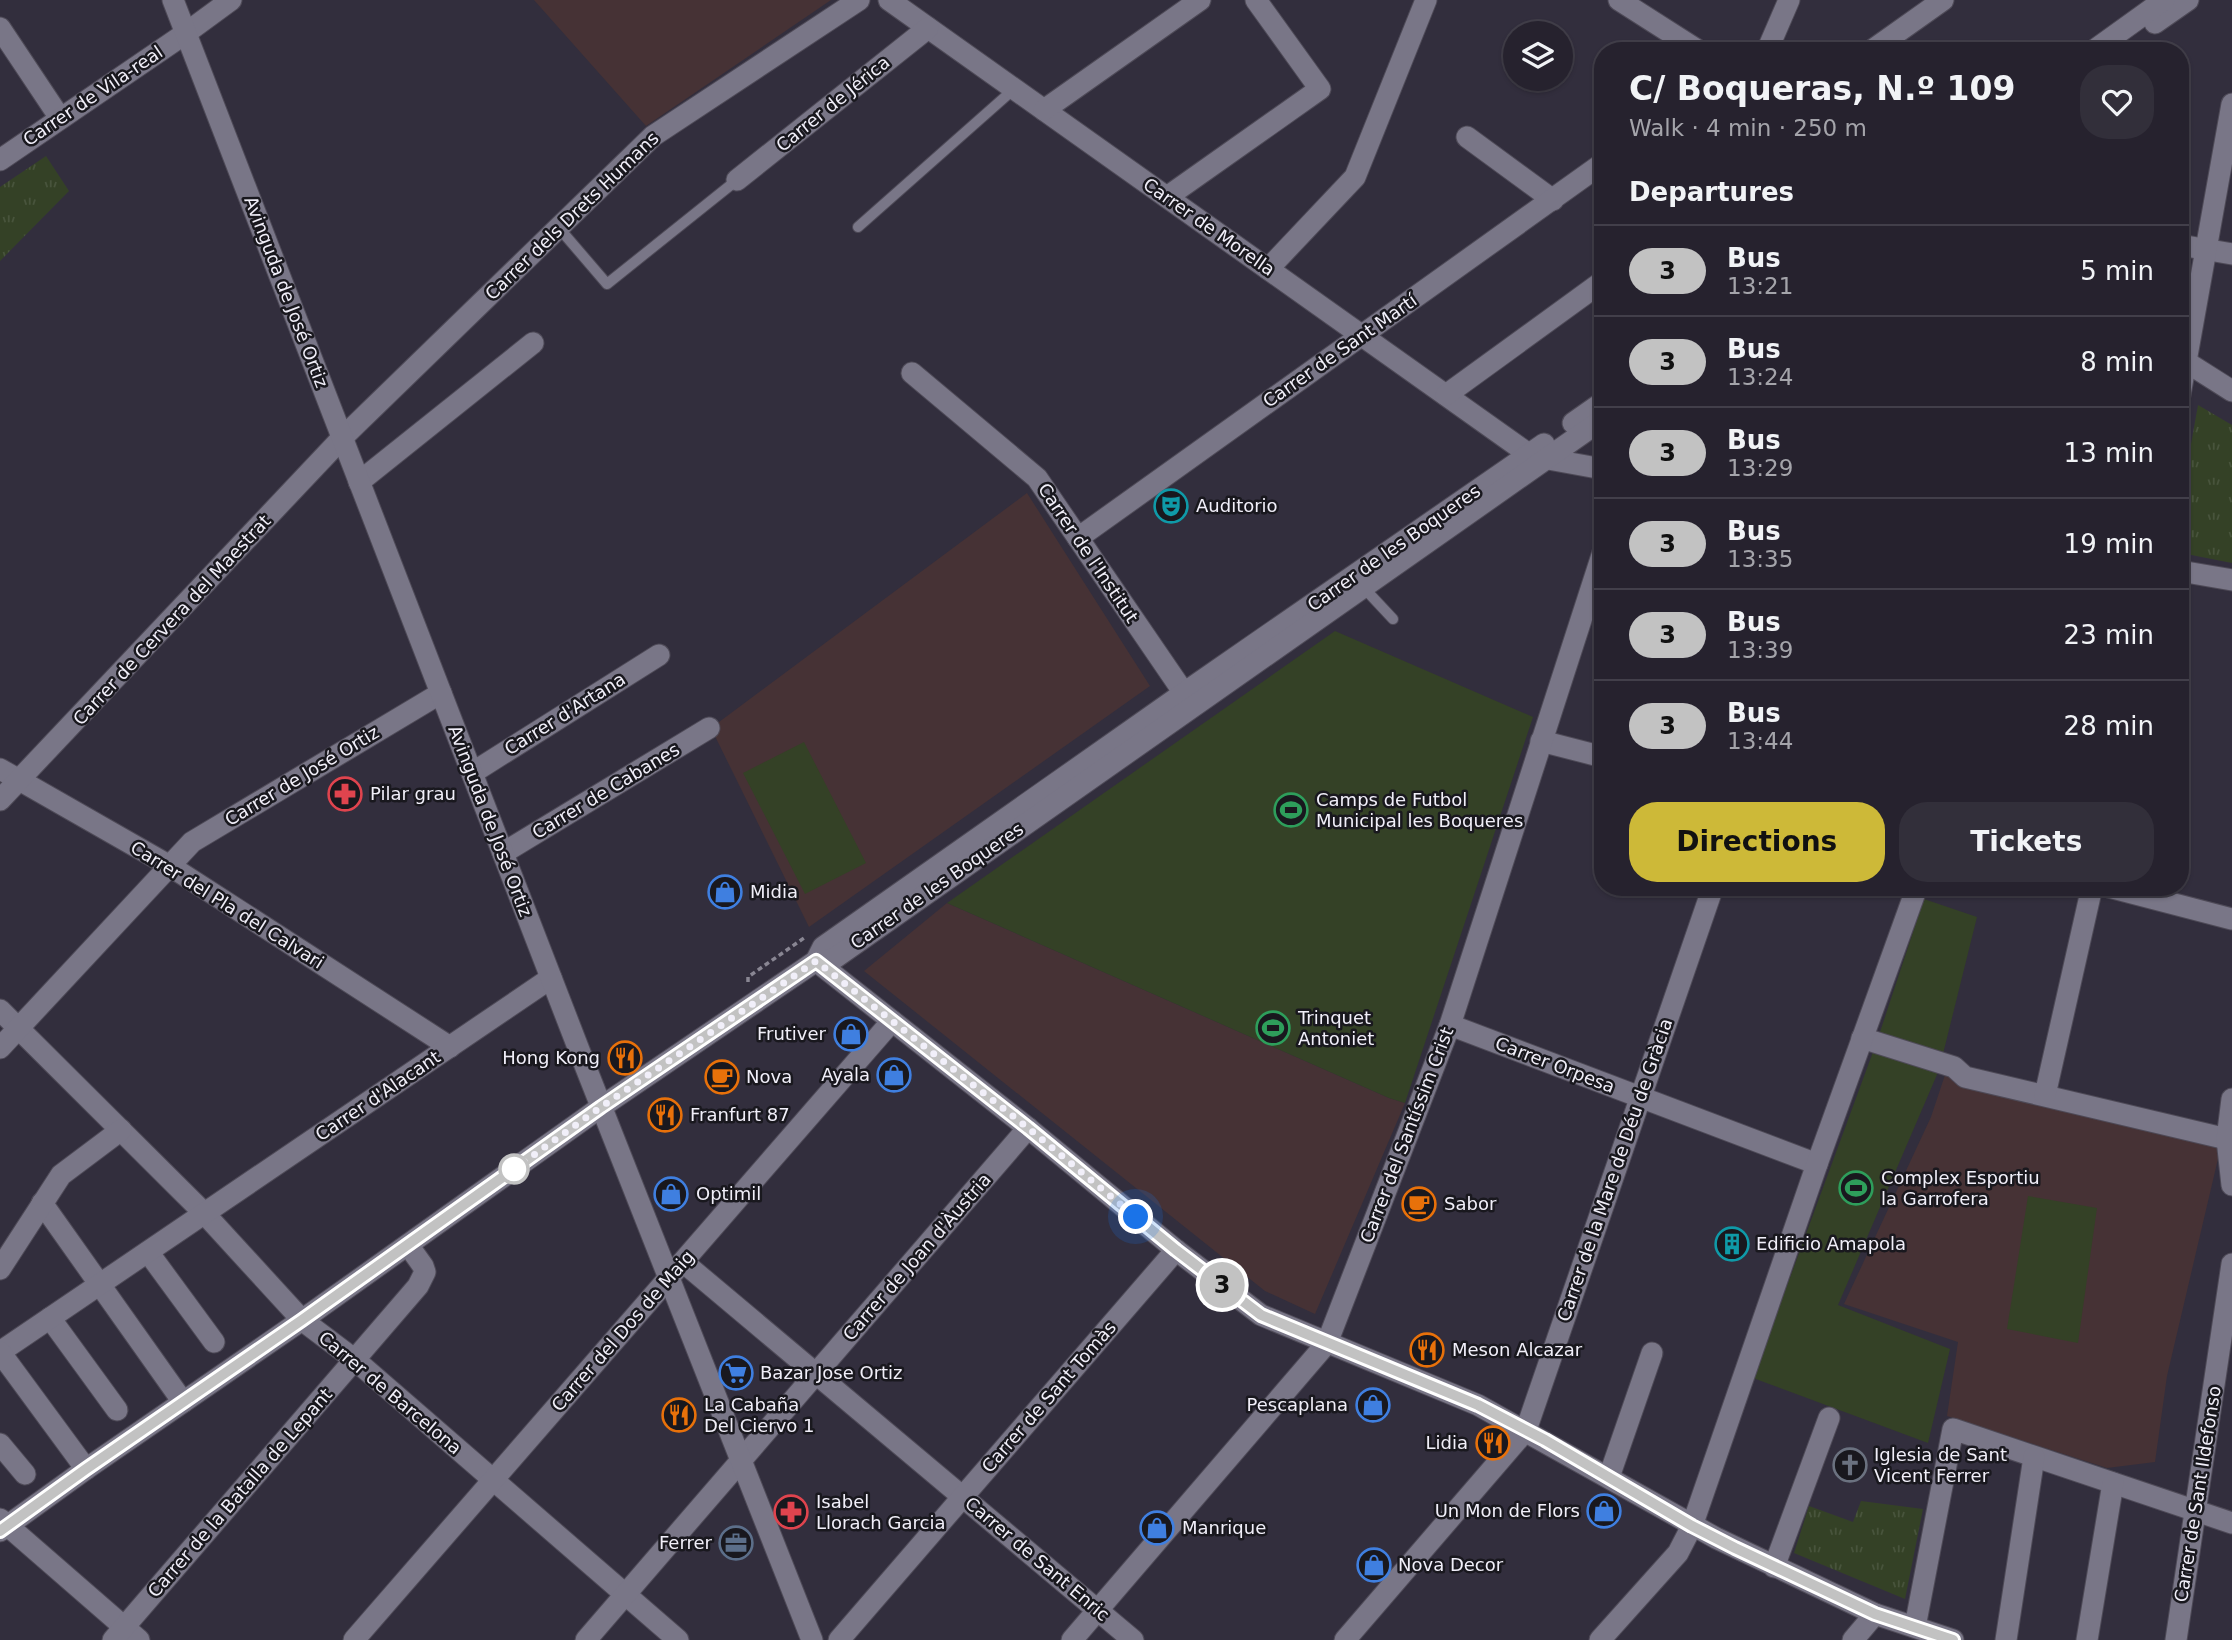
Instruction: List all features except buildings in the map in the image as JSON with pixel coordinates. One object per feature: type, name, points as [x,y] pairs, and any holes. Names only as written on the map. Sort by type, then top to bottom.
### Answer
[{"type":"street","name":"Avinguda de José Ortiz","points":[[173,0],[668,1279],[812,1640]]},
{"type":"street","name":"Carrer de Vila-real","points":[[0,160],[231,0]]},
{"type":"street","name":"Carrer dels Drets Humans","points":[[342,438],[653,136],[859,0]]},
{"type":"street","name":"Carrer de Morella","points":[[889,0],[1446,395],[1539,457]]},
{"type":"street","points":[[1044,110],[1199,0]]},
{"type":"street","points":[[1167,197],[1320,89],[1256,0]]},
{"type":"street","points":[[1268,269],[1355,177],[1426,0]]},
{"type":"street","points":[[1619,0],[1685,42]]},
{"type":"street","points":[[1771,42],[1789,0]]},
{"type":"street","points":[[1884,42],[1944,0]]},
{"type":"street","points":[[2130,42],[2188,0]]},
{"type":"street","points":[[2105,42],[2159,1]]},
{"type":"street","points":[[0,28],[60,118]]},
{"type":"street","name":"Carrer de Jérica","points":[[737,180],[928,28]]},
{"type":"street","points":[[2189,336],[2232,104]]},
{"type":"street","points":[[1467,137],[1553,200]]},
{"type":"street","name":"Carrer de Sant Martí","points":[[1078,538],[1594,173]]},
{"type":"street","points":[[2189,247],[2232,254]]},
{"type":"street","points":[[1446,395],[1594,288]]},
{"type":"street","points":[[359,482],[533,343]]},
{"type":"street","points":[[2189,363],[2232,391]]},
{"type":"street","name":"Carrer de l'Institut","points":[[912,373],[1037,478],[1189,700]]},
{"type":"street","name":"Carrer de les Boqueres","points":[[1189,700],[1364,588],[1539,457],[1594,410]]},
{"type":"street","name":"Carrer de les Boqueres","points":[[3,1525],[302,1320],[601,1107],[816,961],[823,947],[1189,700],[1539,457],[1594,424]]},
{"type":"street","name":"Carrer de Cervera del Maestrat","points":[[0,800],[342,438]]},
{"type":"street","points":[[1539,457],[1594,467]]},
{"type":"street","points":[[2189,573],[2232,580]]},
{"type":"street","name":"Carrer del Santíssim Crist","points":[[1072,1640],[1327,1343],[1450,1025],[1594,579]]},
{"type":"street","name":"Carrer d'Artana","points":[[472,773],[659,655]]},
{"type":"street","name":"Carrer de José Ortiz","points":[[0,1048],[192,842],[441,693]]},
{"type":"street","name":"Carrer de Cabanes","points":[[503,853],[709,728]]},
{"type":"street","points":[[1541,741],[1594,755]]},
{"type":"street","name":"Carrer del Pla del Calvari","points":[[0,769],[170,866],[450,1047]]},
{"type":"street","name":"Carrer de la Mare de Déu de Gràcia","points":[[1345,1640],[1525,1430],[1710,896]]},
{"type":"street","points":[[1600,1640],[1678,1553],[1692,1526],[1817,1164],[1914,896]]},
{"type":"street","points":[[2045,1095],[2090,896]]},
{"type":"street","points":[[2144,896],[2232,919]]},
{"type":"street","points":[[816,961],[1261,1315],[1478,1405],[1692,1526],[1774,1567],[1875,1614],[1953,1640]]},
{"type":"street","name":"Carrer d'Alacant","points":[[204,1213],[551,978]]},
{"type":"street","name":"Carrer de Barcelona","points":[[0,1010],[204,1213],[302,1320],[355,1360],[678,1640]]},
{"type":"street","name":"Carrer del Dos de Maig","points":[[354,1640],[892,1021]]},
{"type":"street","name":"Carrer Orpesa","points":[[1450,1025],[1817,1164]]},
{"type":"street","points":[[1862,1038],[1954,1066],[1965,1077],[2227,1139]]},
{"type":"street","points":[[2232,1099],[2227,1139],[2232,1185]]},
{"type":"street","name":"Carrer de Joan d'Àustria","points":[[586,1640],[1028,1128]]},
{"type":"street","points":[[0,1269],[61,1175],[121,1130]]},
{"type":"street","points":[[42,1203],[183,1402]]},
{"type":"street","points":[[86,1469],[0,1352],[204,1213]]},
{"type":"street","name":"Carrer de la Batalla de Lepant","points":[[125,1636],[423,1279],[423,1266],[408,1245]]},
{"type":"street","name":"Carrer de Sant Tomàs","points":[[839,1640],[1176,1250]]},
{"type":"street","points":[[148,1251],[214,1342]]},
{"type":"street","name":"Carrer de Sant Enric","points":[[683,1262],[1133,1640]]},
{"type":"street","name":"Carrer de Sant Ildefonso","points":[[2176,1640],[2232,1264]]},
{"type":"street","points":[[50,1318],[117,1410]]},
{"type":"street","points":[[1609,1477],[1652,1353]]},
{"type":"street","points":[[1774,1567],[1829,1418]]},
{"type":"street","points":[[1915,1627],[1952,1429],[2232,1523]]},
{"type":"street","points":[[0,1444],[24,1474]]},
{"type":"street","points":[[2006,1640],[2034,1457]]},
{"type":"street","points":[[2087,1640],[2113,1483]]},
{"type":"street","points":[[3,1525],[125,1636]]},
{"type":"street","points":[[1853,1640],[1875,1614]]},
{"type":"lane","points":[[858,227],[1014,89]]},
{"type":"lane","points":[[559,228],[607,284],[737,180]]},
{"type":"lane","points":[[1364,588],[1393,619]]},
{"type":"shaded area","points":[[534,0],[831,0],[646,126]]},
{"type":"shaded area","points":[[1027,493],[1150,686],[809,927],[711,728]]},
{"type":"shaded area","points":[[947,903],[1405,1103],[1315,1314],[1265,1291],[864,971]]},
{"type":"shaded area","points":[[1949,1063],[2225,1129],[2167,1376],[2155,1462],[2107,1468],[1947,1416],[1958,1342],[1844,1304],[1931,1117]]},
{"type":"green space","points":[[46,156],[69,191],[0,261],[0,187]]},
{"type":"green space","points":[[2198,405],[2232,425],[2232,563],[2189,555],[2189,455]]},
{"type":"green space","name":"Camps de Futbol Municipal les Boqueres","points":[[1335,631],[1533,717],[1405,1103],[947,903]]},
{"type":"green space","points":[[804,742],[866,863],[805,894],[743,773]]},
{"type":"green space","name":"Complex Esportiu la Garrofera","points":[[1924,899],[1977,917],[1939,1070],[1838,1305],[1950,1349],[1928,1443],[1753,1378],[1877,1041]]},
{"type":"green space","points":[[2028,1196],[2097,1208],[2078,1343],[2007,1329]]},
{"type":"green space","points":[[1861,1501],[1923,1509],[1905,1599],[1794,1553],[1809,1506],[1853,1522]]},
{"type":"bus line","name":"3","points":[[0,1531],[601,1107],[816,961],[1261,1315],[1478,1405],[1735,1548],[1875,1614],[1953,1640]]},
{"type":"place","name":"Auditorio","points":[[1171,506]]},
{"type":"place","name":"Pilar grau","points":[[345,794]]},
{"type":"place","name":"Camps de Futbol Municipal les Boqueres","points":[[1291,810]]},
{"type":"place","name":"Midia","points":[[725,892]]},
{"type":"place","name":"Trinquet Antoniet","points":[[1273,1028]]},
{"type":"place","name":"Frutiver","points":[[851,1034]]},
{"type":"place","name":"Hong Kong","points":[[625,1058]]},
{"type":"place","name":"Ayala","points":[[894,1075]]},
{"type":"place","name":"Nova","points":[[722,1077]]},
{"type":"place","name":"Franfurt 87","points":[[665,1115]]},
{"type":"place","name":"Complex Esportiu la Garrofera","points":[[1856,1188]]},
{"type":"place","name":"Optimil","points":[[671,1194]]},
{"type":"place","name":"Sabor","points":[[1419,1204]]},
{"type":"place","name":"Edificio Amapola","points":[[1732,1244]]},
{"type":"place","name":"Meson Alcazar","points":[[1427,1350]]},
{"type":"place","name":"Bazar Jose Ortiz","points":[[736,1373]]},
{"type":"place","name":"Pescaplana","points":[[1373,1405]]},
{"type":"place","name":"La Cabaña Del Ciervo 1","points":[[679,1415]]},
{"type":"place","name":"Lidia","points":[[1493,1443]]},
{"type":"place","name":"Iglesia de Sant Vicent Ferrer","points":[[1850,1465]]},
{"type":"place","name":"Un Mon de Flors","points":[[1604,1511]]},
{"type":"place","name":"Isabel Llorach Garcia","points":[[791,1512]]},
{"type":"place","name":"Manrique","points":[[1157,1528]]},
{"type":"place","name":"Ferrer","points":[[736,1543]]},
{"type":"place","name":"Nova Decor","points":[[1374,1565]]},
{"type":"route","points":[[514,1169],[816,961],[1136,1217]]}]
